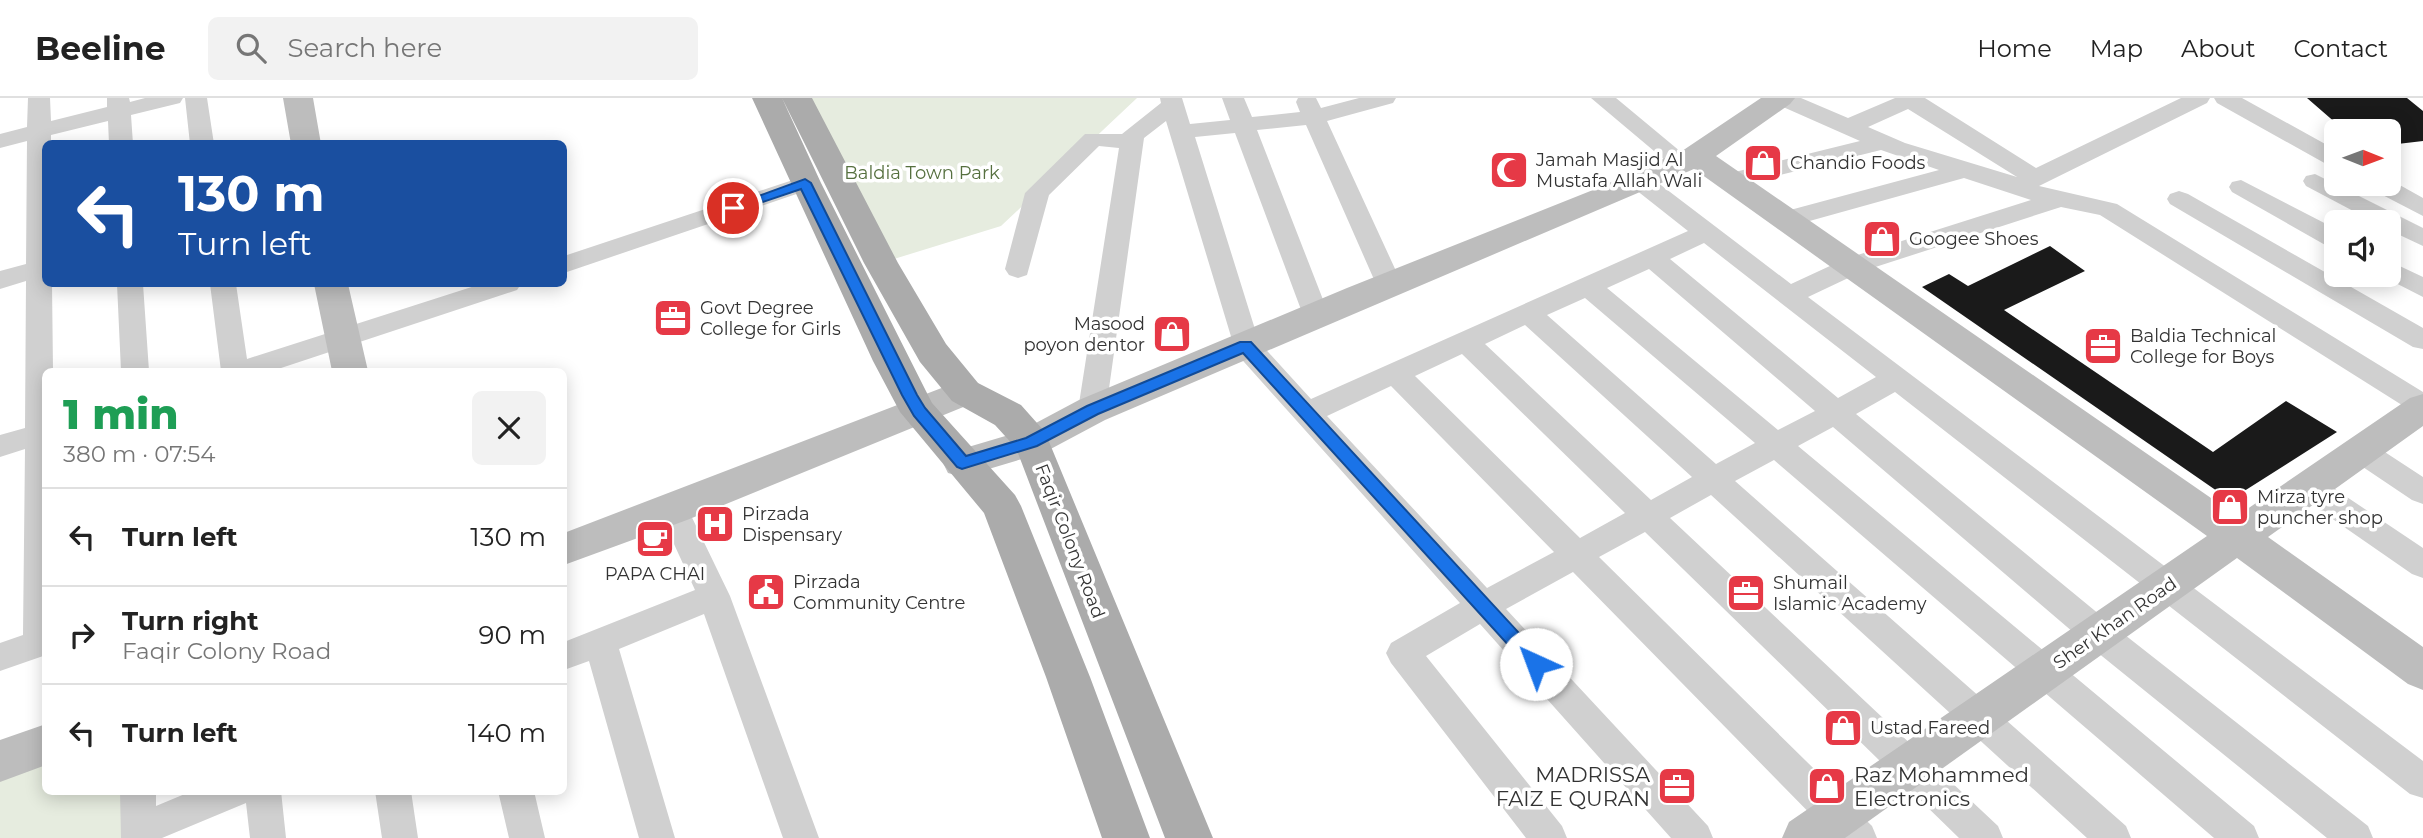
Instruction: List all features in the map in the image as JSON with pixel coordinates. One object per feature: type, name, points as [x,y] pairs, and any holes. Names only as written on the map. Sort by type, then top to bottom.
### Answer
[{"type":"main road","points":[[767,98],[805,183],[919,412],[1001,506],[1068,677],[1126,838]]},
{"type":"main road","name":"Faqir Colony Road","points":[[797,98],[881,263],[926,342],[965,392],[1009,415],[1032,442],[1189,838]]},
{"type":"street","points":[[0,446],[42,433],[39,98]]},
{"type":"street","points":[[0,141],[118,105],[172,98]]},
{"type":"street","points":[[196,98],[201,140]]},
{"type":"street","points":[[298,98],[305,140]]},
{"type":"street","points":[[1233,98],[1316,315]]},
{"type":"street","points":[[1092,410],[1133,135],[1175,112],[1243,125],[1309,108],[1385,98]]},
{"type":"street","points":[[1602,98],[1689,159],[1731,180],[1854,265],[2423,671]]},
{"type":"street","points":[[962,463],[1032,442],[1092,410],[1640,181],[1689,159],[1781,98],[1883,142],[1965,170],[2026,182],[2200,98]]},
{"type":"street","points":[[2149,98],[2172,111]]},
{"type":"street","points":[[2225,98],[2324,153]]},
{"type":"street","points":[[1848,127],[1910,99],[2026,182],[2059,199],[2108,209],[2419,416]]},
{"type":"street","points":[[118,105],[121,140]]},
{"type":"street","points":[[1309,108],[1389,284]]},
{"type":"street","points":[[1175,112],[1246,346],[1695,838]]},
{"type":"street","points":[[1018,269],[1037,193],[1093,139],[1132,142]]},
{"type":"street","points":[[1731,180],[1883,142]]},
{"type":"street","points":[[1788,219],[1965,170]]},
{"type":"street","points":[[1640,181],[2423,782]]},
{"type":"street","points":[[2315,181],[2423,239]]},
{"type":"street","points":[[567,264],[805,183]]},
{"type":"street","points":[[2241,187],[2324,233]]},
{"type":"street","points":[[2401,196],[2423,208]]},
{"type":"street","points":[[1789,295],[1854,265],[2059,199]]},
{"type":"street","points":[[2179,199],[2423,340]]},
{"type":"street","points":[[1307,413],[1707,232]]},
{"type":"street","points":[[1651,257],[2099,634],[2355,838]]},
{"type":"street","points":[[0,280],[42,268]]},
{"type":"street","points":[[2401,276],[2423,288]]},
{"type":"street","points":[[1588,286],[2241,838]]},
{"type":"street","points":[[130,287],[135,368]]},
{"type":"street","points":[[223,287],[235,368]]},
{"type":"street","points":[[332,287],[346,356]]},
{"type":"street","points":[[263,368],[346,356],[501,287]]},
{"type":"street","points":[[1528,313],[2113,838]]},
{"type":"street","points":[[1465,341],[1985,838]]},
{"type":"street","points":[[1395,373],[1576,555],[1834,831]]},
{"type":"street","points":[[1549,838],[1403,653],[1483,606],[1898,378]]},
{"type":"street","points":[[567,548],[673,509],[965,392]]},
{"type":"street","name":"Sher Khan Road","points":[[1834,831],[1909,766],[2361,451],[2419,416]]},
{"type":"street","points":[[2361,451],[2423,492]]},
{"type":"street","points":[[2309,487],[2423,565]]},
{"type":"street","points":[[673,509],[714,596],[801,838]]},
{"type":"street","points":[[567,655],[714,596]]},
{"type":"street","points":[[600,641],[657,838]]},
{"type":"street","points":[[0,657],[42,642]]},
{"type":"street","points":[[0,761],[42,745]]},
{"type":"street","points":[[138,795],[139,834],[225,795]]},
{"type":"street","points":[[263,795],[268,838]]},
{"type":"street","points":[[394,795],[400,838]]},
{"type":"street","points":[[517,795],[527,838]]},
{"type":"green space","name":"Baldia Town Park","points":[[797,98],[1137,98],[1001,226],[881,263]]},
{"type":"green space","points":[[42,745],[42,795],[138,795],[139,838],[0,838],[0,761]]},
{"type":"building","points":[[2307,98],[2407,98],[2423,111],[2423,141],[2401,144],[2401,119],[2331,119]]},
{"type":"building","points":[[2050,246],[2085,271],[2004,310],[2213,452],[2286,401],[2337,432],[2230,500],[1922,287],[1949,274],[1968,286]]},
{"type":"place","name":"Chandio Foods","points":[[1763,163]]},
{"type":"place","name":"Jamah Masjid Al Mustafa Allah Wali","points":[[1509,170]]},
{"type":"place","name":"Googee Shoes","points":[[1882,239]]},
{"type":"place","name":"Govt Degree College for Girls","points":[[673,318]]},
{"type":"place","name":"Masood poyon dentor","points":[[1172,334]]},
{"type":"place","name":"Baldia Technical College for Boys","points":[[2103,346]]},
{"type":"place","name":"Mirza tyre puncher shop","points":[[2230,507]]},
{"type":"place","name":"Pirzada Dispensary","points":[[715,524]]},
{"type":"place","name":"PAPA CHAI","points":[[655,539]]},
{"type":"place","name":"Pirzada Community Centre","points":[[766,592]]},
{"type":"place","name":"Shumail Islamic Academy","points":[[1746,593]]},
{"type":"place","name":"Ustad Fareed","points":[[1843,728]]},
{"type":"place","name":"MADRISSA FAIZ E QURAN","points":[[1677,786]]},
{"type":"place","name":"Raz Mohammed Electronics","points":[[1827,786]]},
{"type":"route","points":[[733,208],[805,183],[919,412],[962,463],[1032,442],[1092,410],[1246,346],[1536,664]]}]
